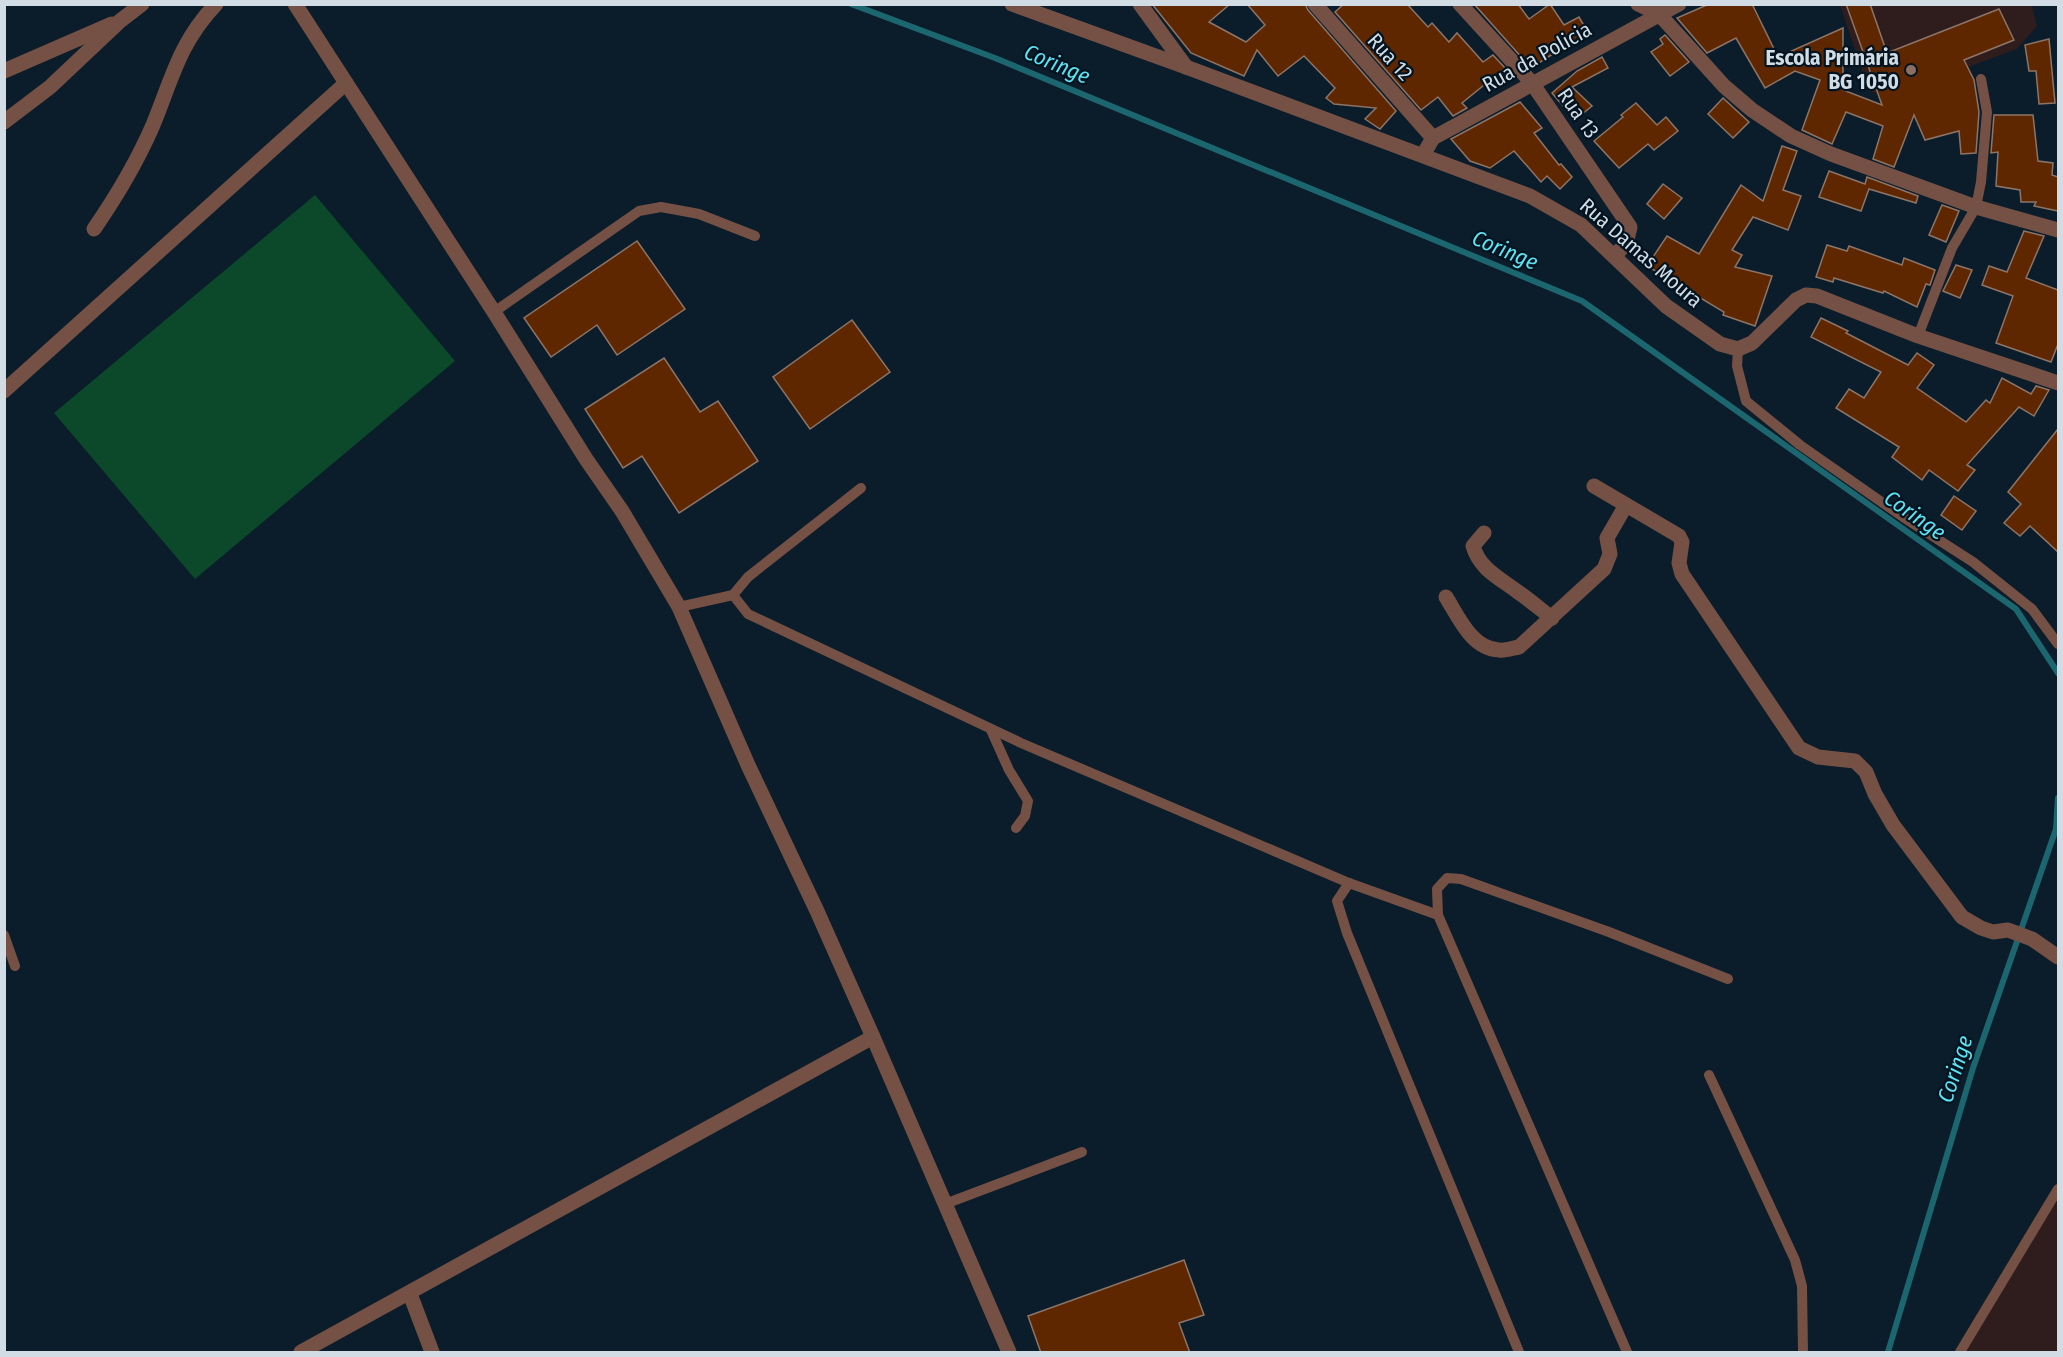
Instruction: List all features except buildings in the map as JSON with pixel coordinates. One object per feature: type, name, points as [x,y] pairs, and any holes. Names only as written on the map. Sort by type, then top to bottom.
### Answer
[{"type":"street","points":[[4,122],[50,87],[120,21],[142,4]]},
{"type":"street","points":[[94,229],[116,198],[153,125],[180,54],[196,28],[216,4]]},
{"type":"street","points":[[296,4],[586,459],[622,511],[679,607],[748,765],[873,1037],[1009,1353]]},
{"type":"street","name":"Rua Damas Moura","points":[[1012,4],[1530,196],[1581,225],[1666,306],[1720,344],[1738,349]]},
{"type":"street","points":[[1044,4],[1057,21]]},
{"type":"street","points":[[1140,4],[1186,67]]},
{"type":"street","name":"Rua 12","points":[[1315,4],[1433,138]]},
{"type":"street","name":"Rua 13","points":[[1460,4],[1532,83],[1630,227],[1626,244],[1614,256]]},
{"type":"street","points":[[1638,4],[1659,14],[1724,86],[1752,110],[1791,135],[1831,154],[1976,207],[2058,231]]},
{"type":"street","name":"Rua da Policia","points":[[1433,138],[1679,4]]},
{"type":"street","points":[[4,71],[120,21]]},
{"type":"street","points":[[4,391],[346,83]]},
{"type":"street","points":[[1423,155],[1433,138]]},
{"type":"street","points":[[1738,349],[1752,343],[1796,300],[1806,295],[1830,300],[1918,336],[2058,383]]},
{"type":"street","points":[[1594,486],[1679,536],[1682,542],[1679,563],[1682,574],[1799,748],[1818,757],[1855,761],[1866,772],[1875,794],[1893,825],[1962,917],[1993,932],[2008,930],[2032,939],[2058,957]]},
{"type":"street","points":[[1446,597],[1470,636],[1485,646],[1500,650],[1519,647],[1604,569],[1610,554],[1606,538],[1626,505]]},
{"type":"street","points":[[1484,533],[1473,546],[1476,555],[1494,577],[1517,591],[1552,618]]},
{"type":"street","points":[[301,1353],[873,1037]]},
{"type":"street","points":[[410,1294],[432,1353]]},
{"type":"lane","points":[[1918,336],[1952,249],[1976,207],[1981,182],[1987,112],[1981,79]]},
{"type":"lane","points":[[494,312],[639,211],[661,207],[699,214],[755,236]]},
{"type":"lane","points":[[1738,349],[1737,366],[1746,401],[1800,445],[1973,562],[2032,609],[2058,644]]},
{"type":"lane","points":[[679,607],[733,595],[748,577],[861,488]]},
{"type":"lane","points":[[733,595],[748,614],[991,730],[1349,883],[1438,915]]},
{"type":"lane","points":[[991,730],[1009,770],[1028,801],[1025,816],[1016,828]]},
{"type":"lane","points":[[1627,1353],[1438,915],[1437,889],[1447,878],[1461,879],[1609,932],[1728,979]]},
{"type":"lane","points":[[1349,883],[1337,901],[1347,933],[1519,1353]]},
{"type":"lane","points":[[4,935],[15,966]]},
{"type":"lane","points":[[1709,1074],[1795,1260],[1802,1286],[1803,1353]]},
{"type":"lane","points":[[945,1203],[1082,1152]]},
{"type":"lane","points":[[1960,1353],[2058,1189]]},
{"type":"shaded area","name":"Escola Primária BG 1050","points":[[1840,5],[2032,5],[2037,26],[2017,49],[1886,97],[1869,91]]},
{"type":"shaded area","points":[[2058,1196],[2058,1352],[1963,1352]]},
{"type":"green space","points":[[315,195],[455,361],[195,579],[54,413]]},
{"type":"waterway","name":"Coringe","points":[[851,4],[995,58],[1582,301],[2016,609],[2058,673]]},
{"type":"waterway","name":"Coringe","points":[[1888,1352],[1973,1068],[2056,829],[2058,798]]},
{"type":"place","name":"Escola Primária BG 1050","points":[[1911,70]]}]
